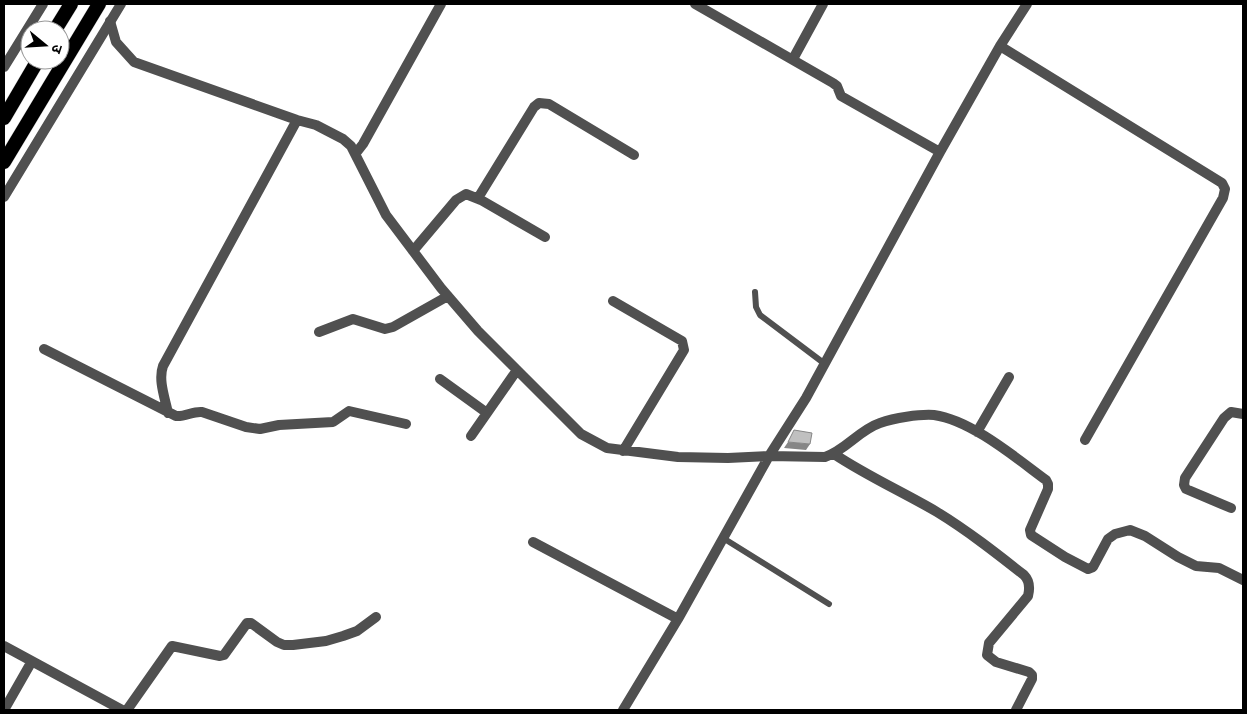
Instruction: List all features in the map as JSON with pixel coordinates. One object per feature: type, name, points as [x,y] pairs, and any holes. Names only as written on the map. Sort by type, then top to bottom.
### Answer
[{"type":"highway","points":[[61,20],[71,4]]},
{"type":"highway","points":[[4,162],[99,4]]},
{"type":"highway","points":[[4,118],[32,70]]},
{"type":"street","points":[[4,67],[43,4]]},
{"type":"street","points":[[4,197],[121,4]]},
{"type":"street","points":[[356,152],[363,144],[441,4]]},
{"type":"street","points":[[695,4],[836,84],[841,96],[940,152]]},
{"type":"street","points":[[793,59],[823,4]]},
{"type":"street","points":[[623,710],[678,619],[770,456],[806,398],[940,152],[1000,46],[1027,4]]},
{"type":"street","points":[[110,22],[116,42],[134,62],[316,125],[343,139],[356,152],[386,215],[448,296],[478,331],[581,434],[607,448],[678,457],[728,458],[770,456],[814,458],[834,454],[862,431],[881,422],[924,414],[948,418],[964,424],[977,432],[1046,480],[1048,489],[1030,530],[1031,535],[1065,558],[1088,569],[1093,568],[1108,539],[1115,534],[1130,530],[1145,536],[1196,566],[1219,568],[1243,580]]},
{"type":"street","points":[[1000,46],[1222,183],[1224,189],[1223,198],[1085,440]]},
{"type":"street","points":[[478,198],[534,107],[539,103],[549,104],[634,155]]},
{"type":"street","points":[[168,413],[161,380],[163,366],[297,120]]},
{"type":"street","points":[[412,251],[462,194],[469,194],[478,198],[546,237]]},
{"type":"street","points":[[318,332],[353,319],[384,329],[393,327],[448,296]]},
{"type":"street","points":[[613,301],[682,341],[684,350],[623,451]]},
{"type":"street","points":[[44,349],[168,413],[182,416],[202,412],[246,427],[260,429],[279,425],[333,422],[350,411],[406,424]]},
{"type":"street","points":[[471,436],[517,370]]},
{"type":"street","points":[[977,432],[1009,377]]},
{"type":"street","points":[[440,379],[487,412]]},
{"type":"street","points":[[1231,508],[1186,489],[1184,485],[1186,478],[1224,418],[1231,412],[1243,414]]},
{"type":"street","points":[[834,454],[857,469],[912,497],[940,514],[989,548],[1028,580],[1030,590],[1028,596],[989,643],[987,650],[987,656],[996,662],[1029,672],[1032,675],[1032,679],[1016,710]]},
{"type":"street","points":[[533,542],[678,619]]},
{"type":"street","points":[[127,710],[172,646],[220,656],[224,655],[247,624],[251,623],[284,645],[326,641],[357,631],[376,617]]},
{"type":"street","points":[[4,646],[122,710]]},
{"type":"street","points":[[4,710],[32,661]]},
{"type":"lane","points":[[755,292],[756,307],[760,315],[825,364]]},
{"type":"lane","points":[[723,538],[829,604]]},
{"type":"building","points":[[794,430],[812,433],[810,444],[788,442]]}]
